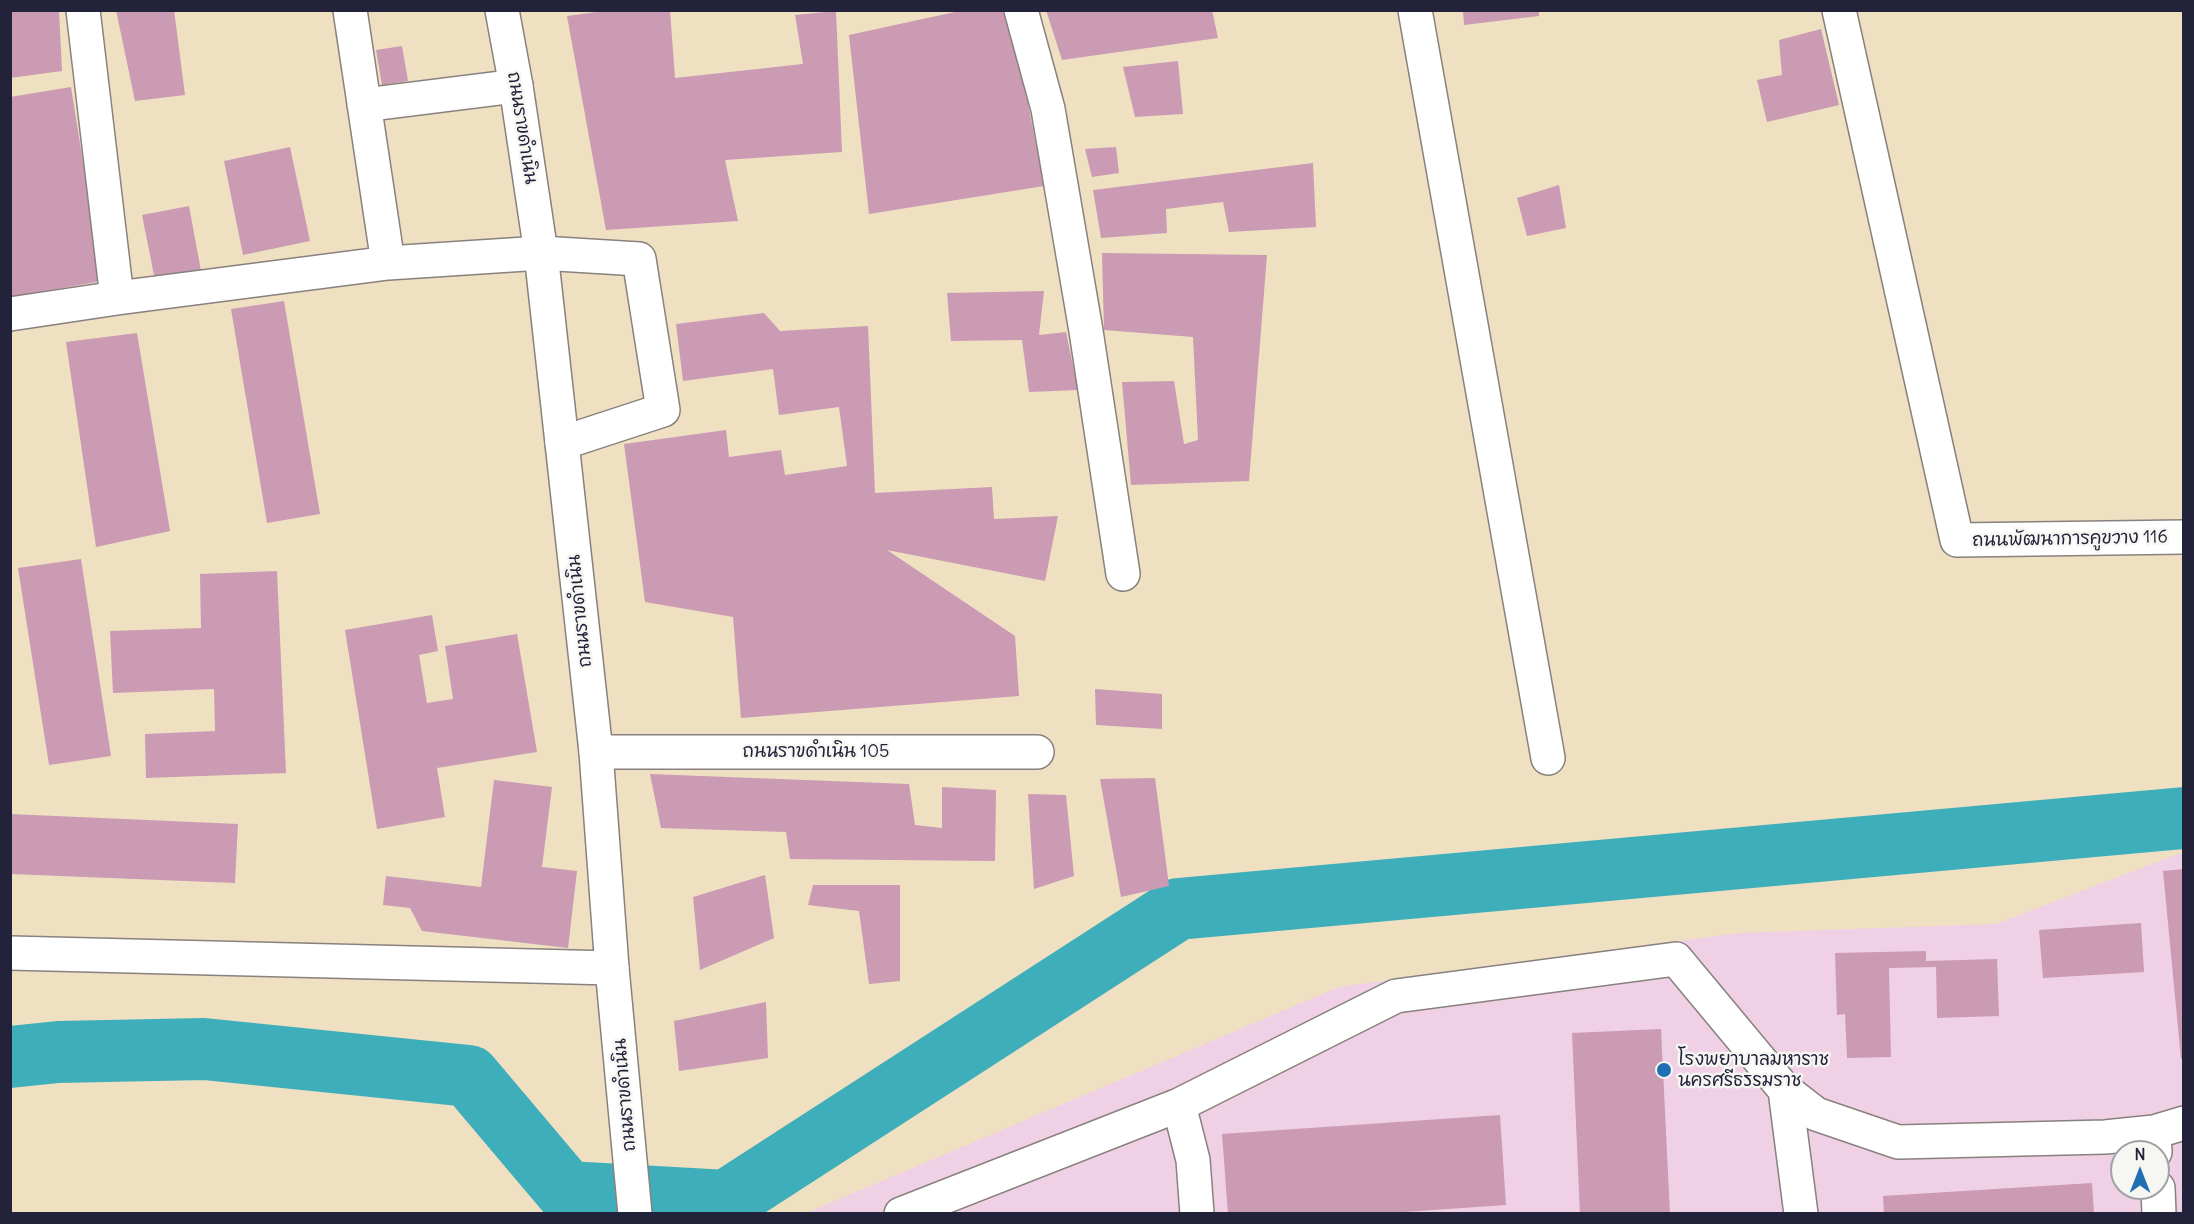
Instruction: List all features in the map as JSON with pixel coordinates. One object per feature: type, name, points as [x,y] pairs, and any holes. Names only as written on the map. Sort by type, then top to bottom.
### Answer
[{"type":"street","points":[[83,10],[117,298]]},
{"type":"street","points":[[350,10],[388,263]]},
{"type":"street","name":"ถนนราขดำเนิน","points":[[502,10],[541,253],[562,442],[596,752],[612,968],[635,1214]]},
{"type":"street","points":[[1021,10],[1048,109],[1086,331],[1123,574]]},
{"type":"street","points":[[1415,10],[1548,758]]},
{"type":"street","name":"ถนนพัฒนาการคูขวาง 116","points":[[1839,10],[1957,540],[2184,537]]},
{"type":"street","points":[[364,105],[516,86]]},
{"type":"street","points":[[10,314],[388,263],[541,253],[639,259],[663,410],[562,442]]},
{"type":"street","name":"ถนนราขดำเนิน 105","points":[[596,752],[1037,752]]},
{"type":"street","points":[[10,953],[612,968]]},
{"type":"street","points":[[901,1214],[1179,1106],[1396,996],[1676,959],[1785,1090],[1816,1114],[1898,1142],[2164,1136]]},
{"type":"street","points":[[1785,1090],[1801,1214]]},
{"type":"street","points":[[1179,1106],[1193,1160],[1197,1214]]},
{"type":"shaded area","name":"โรงพยาบาลมหาราช นครศรีธรรมราช","points":[[2183,852],[2183,1213],[804,1214],[1339,987],[1738,933],[1996,924]]},
{"type":"building","points":[[10,10],[59,10],[62,71],[10,78]]},
{"type":"building","points":[[116,10],[174,10],[185,95],[135,101]]},
{"type":"building","points":[[611,10],[670,10],[675,78],[803,64],[795,15],[836,11],[842,152],[725,160],[738,221],[606,230],[567,16]]},
{"type":"building","points":[[964,10],[1010,10],[1044,186],[869,214],[849,35]]},
{"type":"building","points":[[1046,10],[1212,10],[1218,38],[1062,60]]},
{"type":"building","points":[[1463,10],[1539,10],[1539,16],[1464,25]]},
{"type":"building","points":[[1821,29],[1839,105],[1767,122],[1757,80],[1782,75],[1779,40]]},
{"type":"building","points":[[402,46],[408,81],[382,85],[376,50]]},
{"type":"building","points":[[1178,61],[1183,114],[1135,117],[1123,67]]},
{"type":"building","points":[[71,87],[102,281],[10,297],[10,97]]},
{"type":"building","points":[[290,147],[310,241],[243,255],[224,161]]},
{"type":"building","points":[[1116,147],[1119,173],[1092,177],[1085,149]]},
{"type":"building","points":[[1313,163],[1316,227],[1229,232],[1223,202],[1166,209],[1167,233],[1101,238],[1093,190]]},
{"type":"building","points":[[1559,185],[1566,228],[1527,236],[1517,198]]},
{"type":"building","points":[[189,206],[201,271],[155,280],[142,215]]},
{"type":"building","points":[[1102,253],[1267,255],[1249,481],[1131,485],[1122,382],[1174,381],[1184,444],[1198,440],[1193,337],[1104,330]]},
{"type":"building","points":[[1044,291],[1039,335],[1066,332],[1078,390],[1029,392],[1022,340],[951,341],[947,293]]},
{"type":"building","points":[[284,301],[320,514],[267,523],[231,309]]},
{"type":"building","points":[[764,313],[780,331],[868,326],[875,493],[992,487],[994,519],[1058,516],[1045,581],[887,550],[1015,636],[1019,696],[741,718],[733,617],[645,602],[624,444],[726,430],[729,457],[781,450],[785,475],[847,466],[839,407],[779,415],[773,369],[683,381],[676,324]]},
{"type":"building","points":[[137,333],[170,531],[96,547],[66,342]]},
{"type":"building","points":[[81,559],[111,756],[49,765],[18,568]]},
{"type":"building","points":[[277,571],[286,773],[146,778],[145,734],[215,731],[214,689],[113,693],[110,631],[201,628],[200,574]]},
{"type":"building","points":[[432,615],[438,651],[419,655],[427,703],[453,699],[445,646],[517,634],[537,752],[437,768],[445,817],[377,829],[345,630]]},
{"type":"building","points":[[1095,689],[1162,694],[1162,729],[1096,725]]},
{"type":"building","points":[[650,774],[909,784],[915,825],[942,828],[942,787],[996,790],[995,861],[790,859],[786,832],[661,828]]},
{"type":"building","points":[[1155,778],[1169,886],[1121,897],[1100,779]]},
{"type":"building","points":[[494,780],[552,787],[542,867],[577,871],[568,948],[422,931],[410,908],[383,905],[386,876],[481,887]]},
{"type":"building","points":[[1028,794],[1066,795],[1074,876],[1034,889]]},
{"type":"building","points":[[10,814],[238,824],[235,883],[10,874]]},
{"type":"building","points":[[2184,869],[2184,1059],[2181,1059],[2163,871]]},
{"type":"building","points":[[765,875],[774,938],[700,970],[693,897]]},
{"type":"building","points":[[813,885],[900,885],[900,981],[869,984],[859,911],[808,905]]},
{"type":"building","points":[[2141,923],[2144,972],[2043,978],[2039,930]]},
{"type":"building","points":[[1926,951],[1926,961],[1997,959],[1999,1016],[1937,1018],[1936,967],[1889,968],[1891,1057],[1847,1058],[1845,1014],[1837,1015],[1835,953]]},
{"type":"building","points":[[766,1002],[768,1058],[679,1071],[674,1021]]},
{"type":"building","points":[[1661,1029],[1670,1214],[1580,1214],[1572,1033]]},
{"type":"building","points":[[1500,1115],[1506,1205],[1375,1214],[1228,1214],[1222,1134]]},
{"type":"building","points":[[2092,1183],[2094,1214],[1884,1214],[1883,1196]]},
{"type":"waterway","points":[[10,1057],[58,1052],[204,1049],[469,1076],[567,1192],[726,1201],[1178,909],[2184,818]]},
{"type":"place","name":"โรงพยาบาลมหาราช นครศรีธรรมราช","points":[[1664,1070]]}]
